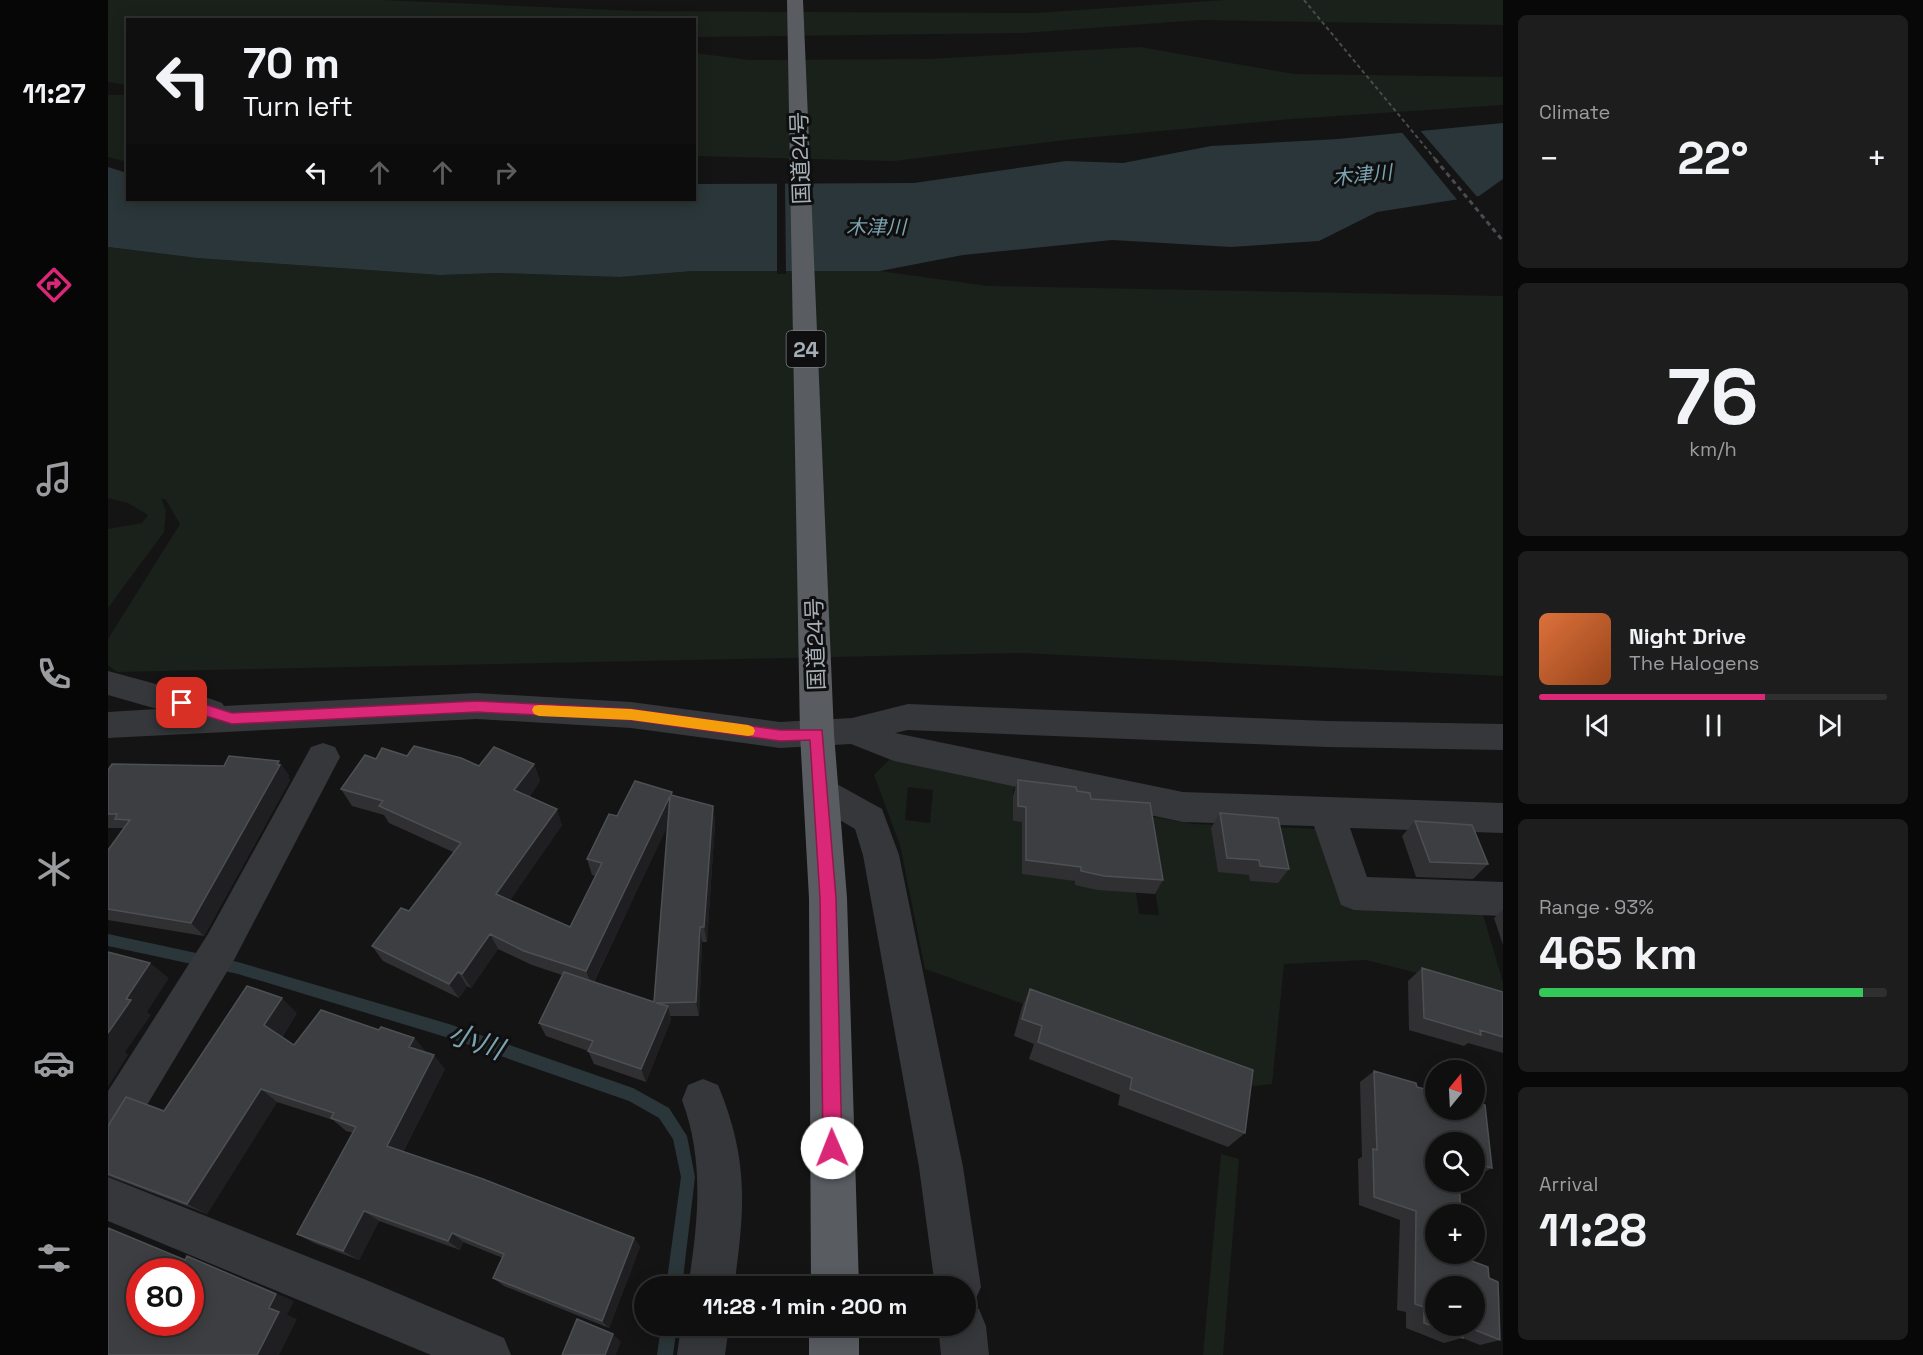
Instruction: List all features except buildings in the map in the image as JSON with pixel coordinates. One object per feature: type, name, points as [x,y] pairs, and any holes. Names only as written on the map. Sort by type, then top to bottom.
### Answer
[{"type":"highway","name":"国道24号","points":[[795,0],[829,721],[822,793],[828,898],[835,1276]]},
{"type":"highway","points":[[834,1336],[834,1355]]},
{"type":"street","points":[[108,683],[232,718]]},
{"type":"street","points":[[108,725],[477,706],[631,714],[780,735],[829,721],[908,717],[1327,734],[1503,737]]},
{"type":"street","points":[[829,721],[894,747],[1184,807],[1503,818]]},
{"type":"street","points":[[108,1130],[221,947],[323,758]]},
{"type":"street","points":[[822,793],[870,820],[881,855],[941,1167],[956,1276]]},
{"type":"street","points":[[1327,812],[1354,893],[1503,900]]},
{"type":"street","points":[[703,1100],[712,1119],[717,1141],[720,1178],[720,1225],[713,1276]]},
{"type":"street","points":[[108,1198],[364,1302],[487,1355]]},
{"type":"street","points":[[701,1355],[704,1336]]},
{"type":"street","points":[[963,1336],[965,1355]]},
{"type":"shaded area","points":[[108,0],[382,0],[637,11],[1035,13],[1225,0],[1503,0],[1503,25],[1201,20],[1024,33],[696,37],[696,18],[126,18],[126,85],[108,82]]},
{"type":"shaded area","points":[[1140,47],[1294,74],[1503,77],[1503,105],[1291,119],[1074,139],[894,161],[696,156],[696,53],[749,60],[928,59]]},
{"type":"shaded area","points":[[108,95],[126,95],[126,162],[108,157]]},
{"type":"shaded area","points":[[108,247],[197,258],[440,275],[497,273],[620,277],[693,271],[880,271],[988,286],[1503,296],[1503,676],[1022,653],[117,672],[108,665],[108,639],[180,524],[166,500],[161,498],[166,511],[164,532],[108,608],[108,529],[142,523],[148,515],[128,503],[108,498]]},
{"type":"shaded area","points":[[890,759],[1095,800],[1098,807],[1194,824],[1319,829],[1345,902],[1481,908],[1503,982],[1503,995],[1366,960],[1284,964],[1272,1084],[1254,1086],[925,969],[900,845],[874,775]],"holes":[[[908,787],[933,790],[930,823],[905,820]],[[1013,789],[1030,790],[1087,887],[1059,874],[1030,823],[1013,821]],[[1143,818],[1159,915],[1139,914],[1134,877]]]},
{"type":"shaded area","points":[[1221,1154],[1239,1159],[1223,1355],[1203,1355]]},
{"type":"water","name":"木津川","points":[[1503,123],[1503,179],[1479,196],[1377,212],[1319,241],[1231,247],[1112,240],[963,255],[880,271],[693,271],[620,277],[497,273],[440,275],[197,258],[108,247],[108,167],[126,173],[126,201],[696,201],[696,184],[914,183],[1066,161],[1123,163],[1211,146],[1338,139]]},
{"type":"pier","points":[[1418,128],[1479,199],[1459,202],[1400,130]]},
{"type":"pier","points":[[785,181],[786,274],[777,274],[777,182]]},
{"type":"waterway","name":"小川","points":[[108,940],[238,968],[449,1031],[633,1095],[664,1113],[680,1136],[688,1177],[675,1276]]},
{"type":"waterway","name":"小川","points":[[665,1355],[668,1336]]},
{"type":"railway","points":[[1304,0],[1436,160]]},
{"type":"railway","points":[[1435,159],[1503,241]]},
{"type":"slow traffic","points":[[539,710],[631,714],[748,731]]},
{"type":"route","points":[[182,703],[232,718],[477,706],[631,714],[780,735],[817,734],[828,898],[832,1148]]}]
